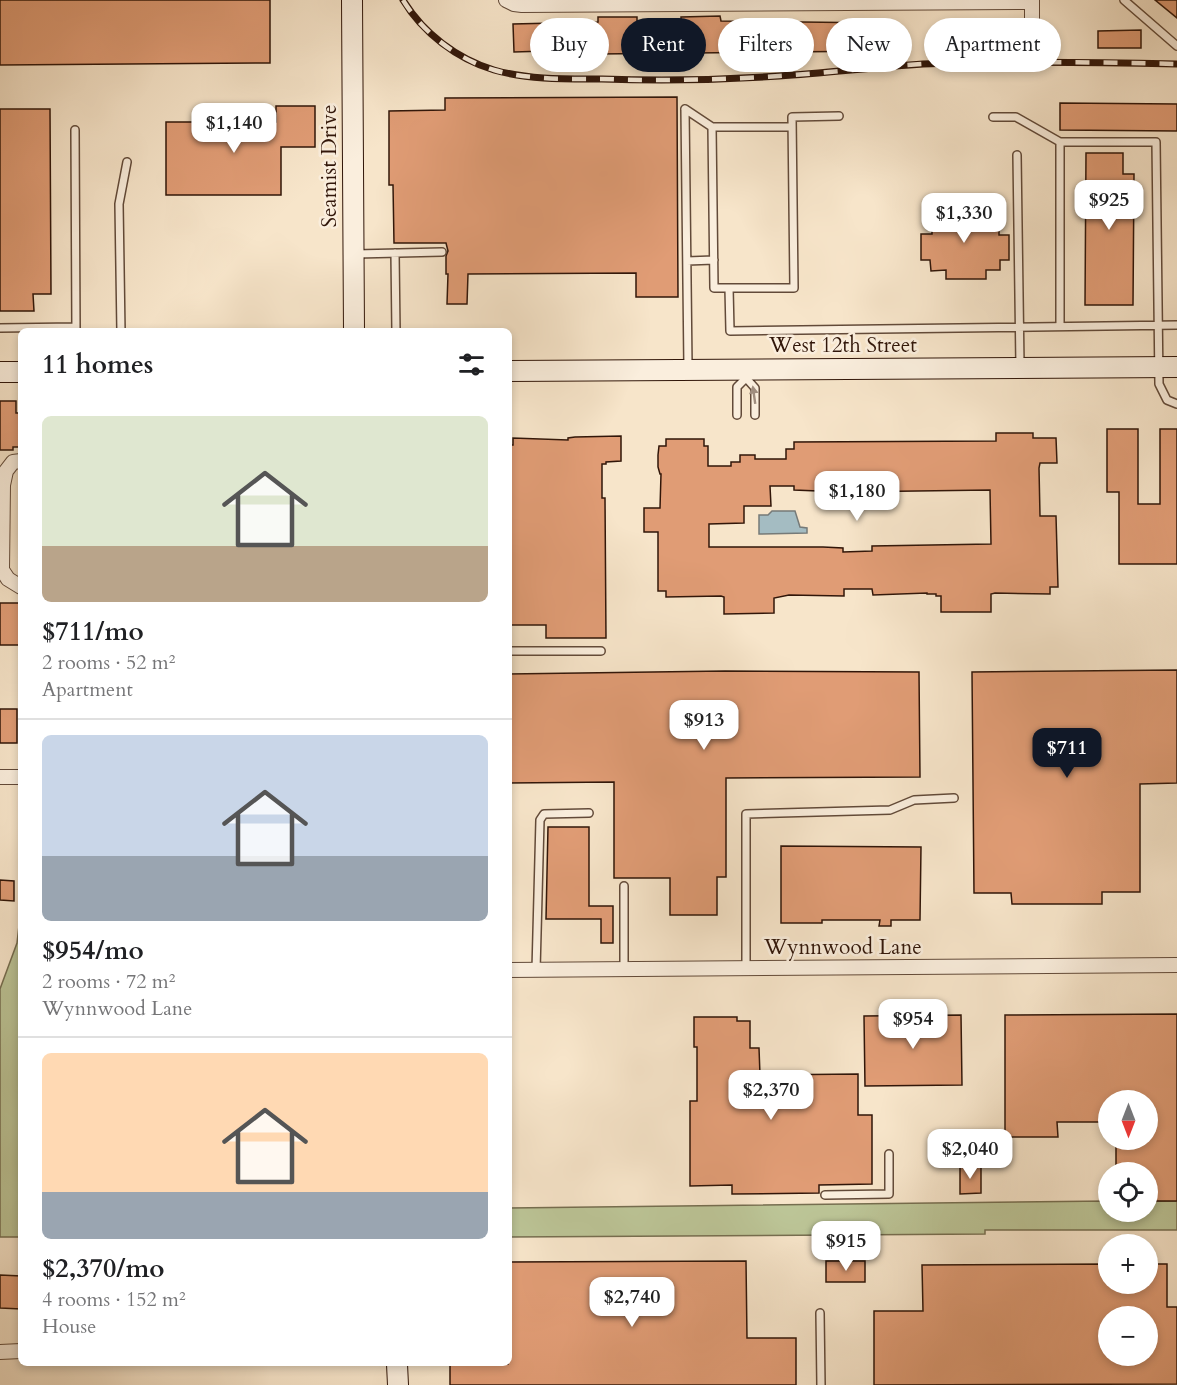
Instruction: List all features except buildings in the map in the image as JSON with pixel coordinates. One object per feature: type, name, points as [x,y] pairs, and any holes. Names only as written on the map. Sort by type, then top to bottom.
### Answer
[{"type":"street","name":"Seamist Drive","points":[[352,0],[354,328]]},
{"type":"street","points":[[506,0],[522,6],[1032,1],[1032,18]]},
{"type":"street","name":"West 12th Street","points":[[512,370],[688,369],[746,374],[1168,367]]},
{"type":"street","points":[[0,372],[18,372]]},
{"type":"street","points":[[18,461],[13,462],[6,471],[3,485],[2,570],[8,579],[18,585]]},
{"type":"street","points":[[0,777],[18,777]]},
{"type":"street","name":"Wynnwood Lane","points":[[512,970],[1177,965]]},
{"type":"street","points":[[0,1352],[18,1351]]},
{"type":"street","points":[[398,1366],[398,1385]]},
{"type":"lane","points":[[1124,0],[1177,46]]},
{"type":"lane","points":[[688,369],[685,109],[712,128],[792,127]]},
{"type":"lane","points":[[712,128],[714,288],[794,288],[792,117],[839,116]]},
{"type":"lane","points":[[993,117],[1016,117],[1060,142],[1156,142],[1158,325],[1168,367],[1162,392],[1167,400],[1177,404]]},
{"type":"lane","points":[[75,130],[76,328]]},
{"type":"lane","points":[[1060,142],[1060,326]]},
{"type":"lane","points":[[1017,156],[1020,368]]},
{"type":"lane","points":[[121,328],[118,204],[127,162]]},
{"type":"lane","points":[[354,254],[442,252]]},
{"type":"lane","points":[[395,253],[396,328]]},
{"type":"lane","points":[[687,261],[714,260]]},
{"type":"lane","points":[[729,288],[730,331],[1177,325]]},
{"type":"lane","points":[[0,328],[18,328]]},
{"type":"lane","points":[[737,415],[737,387],[746,374],[755,388],[756,415]]},
{"type":"lane","points":[[512,651],[601,651]]},
{"type":"lane","points":[[746,969],[746,814],[890,810],[914,800],[954,798]]},
{"type":"lane","points":[[536,970],[540,820],[544,814],[589,813]]},
{"type":"lane","points":[[624,886],[624,969]]},
{"type":"lane","points":[[825,1195],[889,1194],[889,1154]]},
{"type":"lane","points":[[820,1313],[821,1385]]},
{"type":"green space","points":[[18,934],[18,1237],[0,1237],[0,989]]},
{"type":"green space","points":[[1098,1201],[1098,1222],[1158,1222],[1158,1201],[1177,1201],[1177,1230],[985,1230],[985,1234],[512,1237],[512,1208]]},
{"type":"water","points":[[772,511],[795,511],[800,527],[807,528],[807,533],[759,534],[759,515],[768,515]]},
{"type":"railway","points":[[403,0],[420,23],[454,52],[494,70],[534,77],[691,80],[779,76],[923,64],[986,62],[1177,64]]}]
